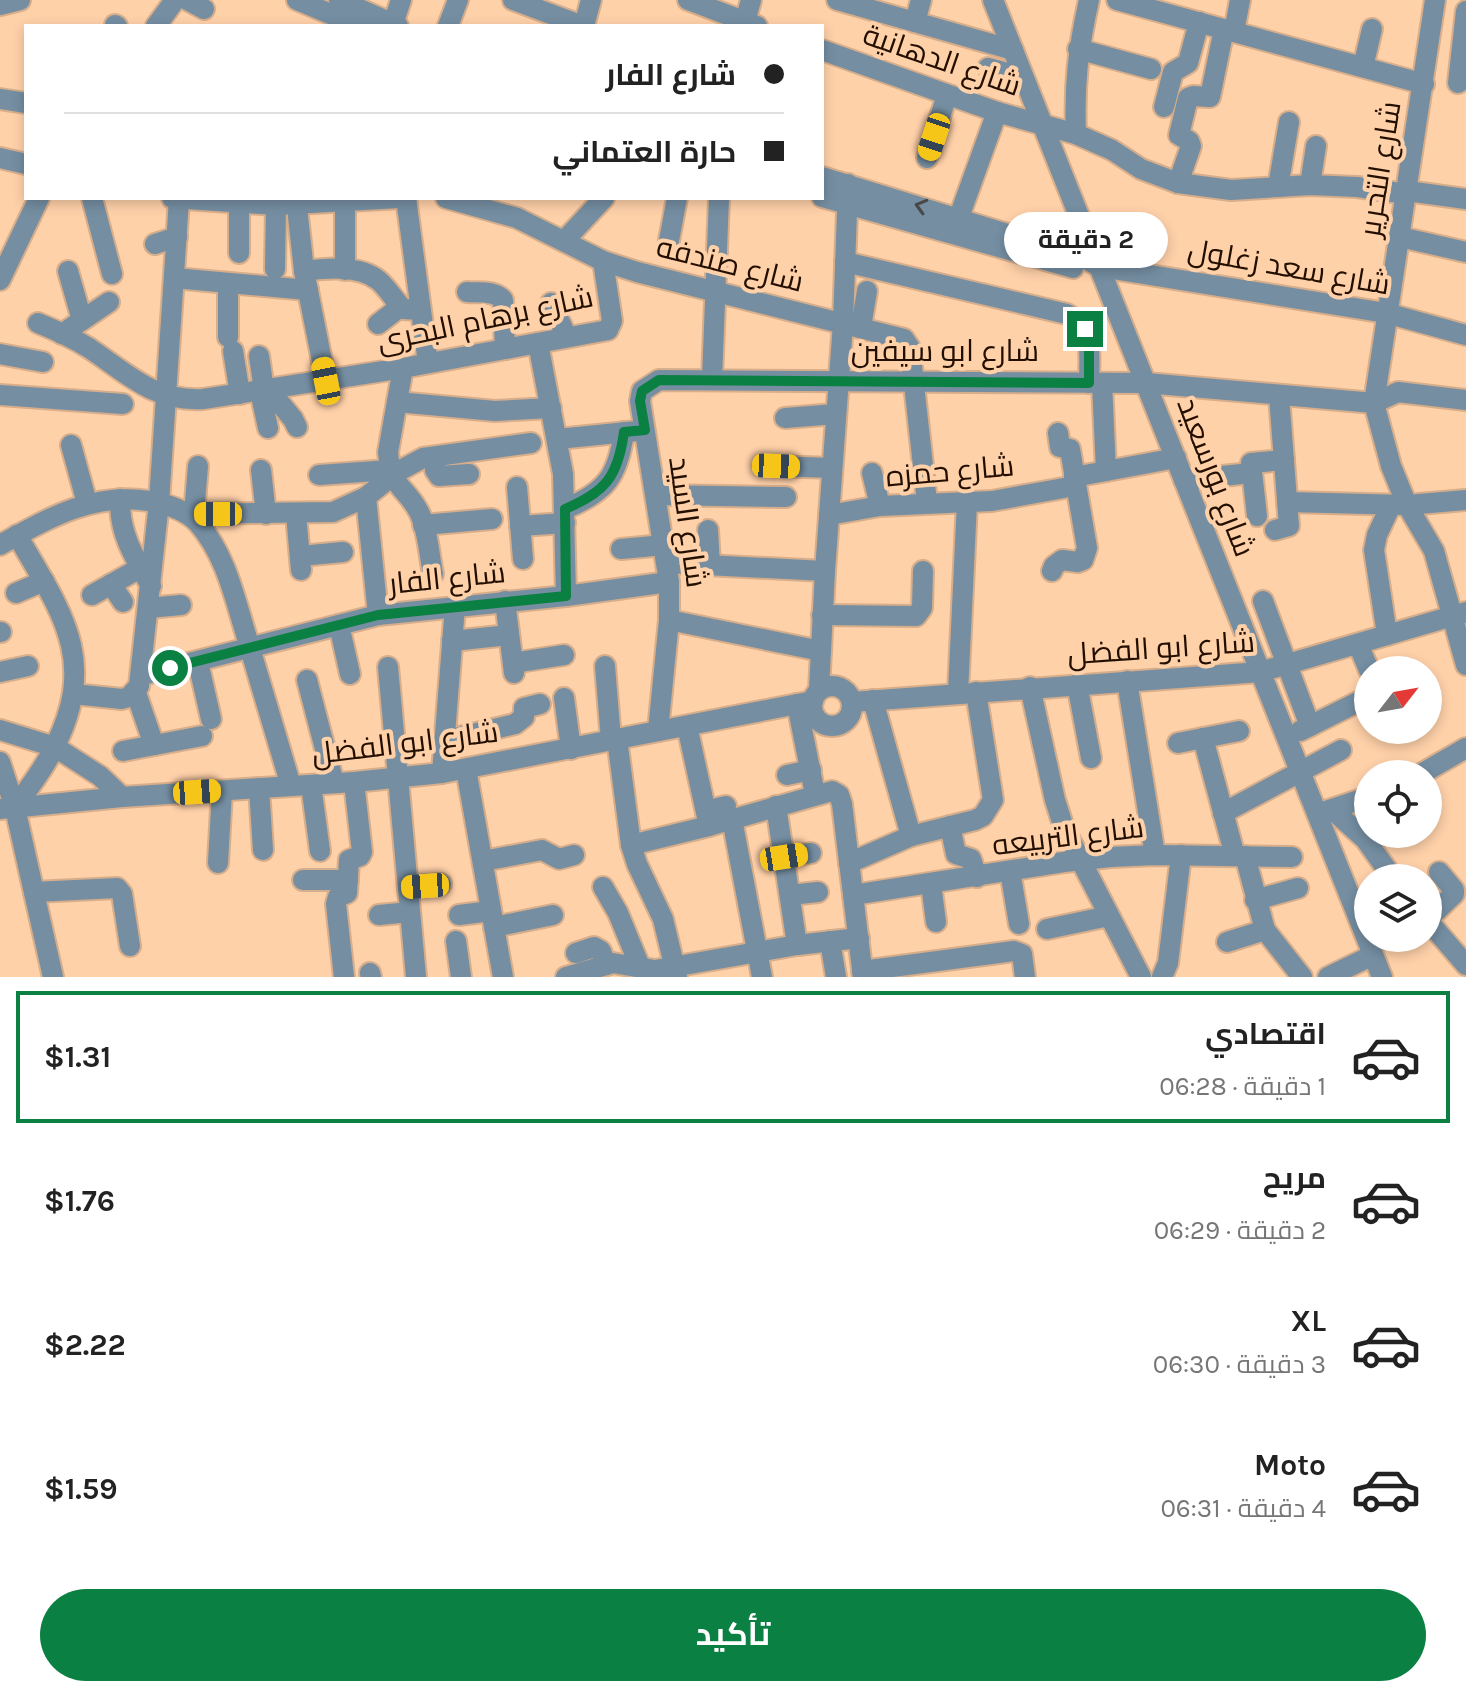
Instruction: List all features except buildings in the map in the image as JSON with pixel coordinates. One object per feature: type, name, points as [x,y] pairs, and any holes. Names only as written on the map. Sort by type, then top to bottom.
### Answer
[{"type":"street","points":[[0,5],[20,0]]},
{"type":"street","points":[[162,24],[175,0]]},
{"type":"street","points":[[297,0],[392,24]]},
{"type":"street","points":[[396,24],[401,0]]},
{"type":"street","points":[[449,24],[458,0]]},
{"type":"street","points":[[513,0],[552,20],[573,24]]},
{"type":"street","points":[[585,24],[591,0]]},
{"type":"street","points":[[688,0],[737,22],[751,0]]},
{"type":"street","points":[[837,0],[1013,50]]},
{"type":"street","points":[[915,22],[921,0]]},
{"type":"street","name":"شارع بورسعيد","points":[[993,0],[1286,739],[1300,772],[1326,812],[1382,977]]},
{"type":"street","points":[[1076,134],[1078,49],[1089,0]]},
{"type":"street","points":[[1117,0],[1424,82],[1462,84],[1466,11]]},
{"type":"street","points":[[1178,183],[1191,146],[1179,135],[1188,98],[1210,97],[1240,0]]},
{"type":"street","name":"شارع التحرير","points":[[1435,0],[1374,403],[1399,505],[1434,551],[1459,613],[1466,665]]},
{"type":"street","points":[[336,8],[356,24]]},
{"type":"street","points":[[1164,107],[1173,72],[1187,65],[1199,22]]},
{"type":"street","points":[[1363,67],[1372,29]]},
{"type":"street","points":[[1078,49],[1151,69]]},
{"type":"street","name":"شارع الدهانية","points":[[824,51],[997,112],[1076,134],[1112,150],[1141,169],[1178,183],[1231,190],[1310,185],[1357,187],[1466,199]]},
{"type":"street","points":[[988,68],[1023,77]]},
{"type":"street","points":[[927,158],[947,95]]},
{"type":"street","points":[[0,99],[24,103]]},
{"type":"street","points":[[959,217],[997,112]]},
{"type":"street","points":[[1278,187],[1289,122]]},
{"type":"street","points":[[1310,185],[1316,146]]},
{"type":"street","points":[[0,158],[24,164]]},
{"type":"street","name":"شارع سعد زغلول","points":[[824,178],[959,217],[1082,257],[1100,267],[1386,313],[1466,335]]},
{"type":"street","points":[[848,184],[845,262],[852,325]]},
{"type":"street","name":"شارع سعد زغلول","points":[[824,198],[1082,270],[1100,267]]},
{"type":"street","points":[[0,280],[10,233],[37,200]]},
{"type":"street","points":[[93,200],[112,274]]},
{"type":"street","points":[[154,745],[139,684],[136,650],[148,608],[145,577],[159,502],[154,433],[166,397],[177,237],[176,200]]},
{"type":"street","points":[[195,200],[372,200]]},
{"type":"street","points":[[406,200],[410,308],[428,363]]},
{"type":"street","name":"شارع صندفه","points":[[462,200],[493,204],[603,261],[904,339],[910,348],[914,381]]},
{"type":"street","points":[[564,241],[602,200]]},
{"type":"street","points":[[668,246],[677,200]]},
{"type":"street","points":[[712,379],[719,200]]},
{"type":"street","points":[[233,202],[239,253]]},
{"type":"street","points":[[275,269],[290,202]]},
{"type":"street","points":[[290,202],[326,381]]},
{"type":"street","points":[[345,202],[345,270]]},
{"type":"street","points":[[155,244],[177,237]]},
{"type":"street","points":[[1400,237],[1466,252]]},
{"type":"street","name":"شارع برهام البحرى","points":[[166,397],[184,400],[326,381],[608,330],[612,324],[603,261]]},
{"type":"street","points":[[845,262],[1067,314],[1078,320],[1089,340],[1106,471]]},
{"type":"street","points":[[174,278],[228,284],[306,281],[345,270],[365,272],[410,308]]},
{"type":"street","points":[[68,271],[82,320]]},
{"type":"street","points":[[228,284],[231,344],[258,391],[268,428]]},
{"type":"street","points":[[815,794],[811,770],[810,698],[821,651],[839,381],[852,325],[867,291]]},
{"type":"street","points":[[467,292],[499,295],[503,300],[505,349]]},
{"type":"street","points":[[62,334],[109,302]]},
{"type":"street","points":[[551,303],[567,337]]},
{"type":"street","points":[[378,324],[410,308]]},
{"type":"street","points":[[38,323],[87,347],[148,389],[166,397]]},
{"type":"street","points":[[538,343],[558,439],[565,516],[566,596]]},
{"type":"street","points":[[0,354],[43,362]]},
{"type":"street","points":[[259,356],[258,391],[297,427]]},
{"type":"street","points":[[403,368],[388,452],[391,473],[415,505],[423,525],[433,574]]},
{"type":"street","name":"شارع ابو سيفين","points":[[659,380],[1146,383],[1374,403],[1398,392],[1466,400]]},
{"type":"street","name":"شارع السيد","points":[[658,731],[669,620],[667,563],[657,495],[635,431],[642,391],[659,380]]},
{"type":"street","points":[[914,381],[927,502]]},
{"type":"street","points":[[0,395],[123,404]]},
{"type":"street","points":[[1275,530],[1289,526],[1279,396]]},
{"type":"street","points":[[397,402],[495,411],[551,408]]},
{"type":"street","points":[[785,418],[836,414]]},
{"type":"street","points":[[558,439],[635,431]]},
{"type":"street","points":[[520,526],[565,516],[589,499],[609,482],[635,431]]},
{"type":"street","points":[[1052,571],[1057,562],[1078,562],[1087,554],[1070,449],[1060,447],[1058,433]]},
{"type":"street","points":[[8,809],[55,747],[73,694],[75,657],[70,636],[44,581],[8,540],[66,510],[87,503],[120,499],[159,502],[191,514],[333,512],[366,497],[391,473],[409,464],[435,457],[531,443]]},
{"type":"street","points":[[71,445],[87,503]]},
{"type":"street","points":[[435,457],[435,470],[439,476],[469,474]]},
{"type":"street","name":"شارع حمزه","points":[[829,515],[880,506],[1004,499],[1106,471],[1176,458]]},
{"type":"street","points":[[1257,516],[1251,465],[1254,461],[1284,460]]},
{"type":"street","points":[[198,466],[191,514],[220,556],[301,786],[320,851]]},
{"type":"street","points":[[776,466],[832,468]]},
{"type":"street","points":[[261,470],[266,514]]},
{"type":"street","points":[[319,475],[391,473]]},
{"type":"street","points":[[872,473],[880,506]]},
{"type":"street","points":[[1184,480],[1251,473]]},
{"type":"street","points":[[517,487],[523,559]]},
{"type":"street","points":[[657,495],[786,497]]},
{"type":"street","points":[[366,497],[378,615]]},
{"type":"street","points":[[120,499],[122,530],[145,577]]},
{"type":"street","points":[[1287,502],[1399,505],[1466,500]]},
{"type":"street","points":[[849,863],[911,836],[983,816],[993,800],[967,692],[967,502]]},
{"type":"street","points":[[1387,635],[1374,550],[1377,535],[1399,505]]},
{"type":"street","points":[[296,514],[301,563],[343,552]]},
{"type":"street","points":[[423,525],[492,519]]},
{"type":"street","points":[[708,530],[710,565]]},
{"type":"street","points":[[621,549],[667,563],[825,571]]},
{"type":"street","name":"شارع الفار","points":[[73,694],[122,699],[139,684],[198,662],[378,615],[566,596],[667,563]]},
{"type":"street","points":[[822,615],[916,616],[922,608],[923,571]]},
{"type":"street","points":[[92,595],[111,584],[145,577]]},
{"type":"street","points":[[16,593],[44,581]]},
{"type":"street","points":[[111,584],[123,602]]},
{"type":"street","points":[[505,601],[513,668],[564,655]]},
{"type":"street","points":[[1263,601],[1310,726]]},
{"type":"street","points":[[148,608],[181,605]]},
{"type":"street","points":[[442,773],[455,606]]},
{"type":"street","name":"شارع ابو الفضل","points":[[852,702],[1260,672],[1459,613]]},
{"type":"street","points":[[669,620],[821,651]]},
{"type":"street","points":[[339,625],[350,674]]},
{"type":"street","points":[[452,641],[509,635]]},
{"type":"street","points":[[1358,644],[1363,656]]},
{"type":"street","points":[[123,751],[154,745],[206,727],[198,662]]},
{"type":"street","points":[[0,672],[28,666]]},
{"type":"street","points":[[605,666],[631,845],[663,919],[676,972]]},
{"type":"street","points":[[388,667],[416,977]]},
{"type":"street","points":[[307,680],[344,783],[362,852],[349,860],[347,893],[338,897],[336,904],[344,973]]},
{"type":"street","points":[[1127,681],[1155,855]]},
{"type":"street","points":[[1077,684],[1091,758]]},
{"type":"street","points":[[830,686],[842,688],[852,702],[850,715],[841,724],[828,726],[814,714],[810,698],[830,686]]},
{"type":"street","points":[[1030,687],[1055,800],[1079,860],[1141,977]]},
{"type":"street","points":[[564,698],[571,749]]},
{"type":"street","name":"شارع ابو الفضل","points":[[8,809],[122,797],[344,783],[442,773],[687,726],[810,698]]},
{"type":"street","points":[[873,700],[911,836]]},
{"type":"street","points":[[443,741],[515,724],[522,720],[527,705],[540,704]]},
{"type":"street","points":[[1286,739],[1354,704]]},
{"type":"street","points":[[687,726],[708,819]]},
{"type":"street","points":[[0,730],[55,747],[100,776],[122,797]]},
{"type":"street","points":[[1178,743],[1239,731]]},
{"type":"street","points":[[1203,738],[1223,813],[1265,930],[1302,977]]},
{"type":"street","points":[[1442,762],[1466,748]]},
{"type":"street","points":[[1223,813],[1341,750]]},
{"type":"street","points":[[0,762],[8,809],[34,892],[53,977]]},
{"type":"street","points":[[466,769],[503,977]]},
{"type":"street","points":[[787,775],[811,770]]},
{"type":"street","points":[[259,788],[263,850]]},
{"type":"street","points":[[218,863],[222,791]]},
{"type":"street","points":[[631,845],[729,813],[776,806],[832,791],[839,795],[842,804],[863,974],[1014,951],[1022,954],[1025,977]]},
{"type":"street","points":[[1326,812],[1354,802]]},
{"type":"street","points":[[776,806],[797,945]]},
{"type":"street","points":[[1326,812],[1354,828]]},
{"type":"street","points":[[729,813],[762,977]]},
{"type":"street","points":[[950,826],[956,854],[971,859],[977,877]]},
{"type":"street","points":[[483,861],[542,850],[559,859],[574,855]]},
{"type":"street","points":[[784,857],[811,853]]},
{"type":"street","name":"شارع التربيعه","points":[[853,895],[1079,860],[1155,855],[1292,857]]},
{"type":"street","points":[[1162,977],[1168,963],[1181,855]]},
{"type":"street","points":[[1010,871],[1019,924]]},
{"type":"street","points":[[1442,875],[1453,888],[1454,894],[1442,906]]},
{"type":"street","points":[[303,880],[348,880]]},
{"type":"street","points":[[408,887],[441,884]]},
{"type":"street","points":[[931,884],[936,922]]},
{"type":"street","points":[[603,887],[618,913],[641,969]]},
{"type":"street","points":[[34,892],[117,888],[122,894],[130,946]]},
{"type":"street","points":[[1255,900],[1298,888]]},
{"type":"street","points":[[790,895],[818,892]]},
{"type":"street","points":[[379,915],[410,912]]},
{"type":"street","points":[[459,915],[493,919],[553,915]]},
{"type":"street","points":[[1047,929],[1109,916]]},
{"type":"street","points":[[1227,942],[1265,930]]},
{"type":"street","points":[[1442,937],[1466,965]]},
{"type":"street","points":[[566,977],[621,963],[641,969],[676,972],[757,952],[859,938]]},
{"type":"street","points":[[456,941],[461,977]]},
{"type":"street","points":[[830,941],[836,977]]},
{"type":"street","points":[[576,953],[594,947],[601,951],[606,965]]},
{"type":"street","points":[[1328,977],[1373,955]]},
{"type":"route","points":[[170,668],[378,615],[566,596],[565,509],[589,499],[609,482],[621,458],[624,432],[645,430],[640,401],[642,391],[659,380],[1089,383],[1089,340],[1085,329]]}]
